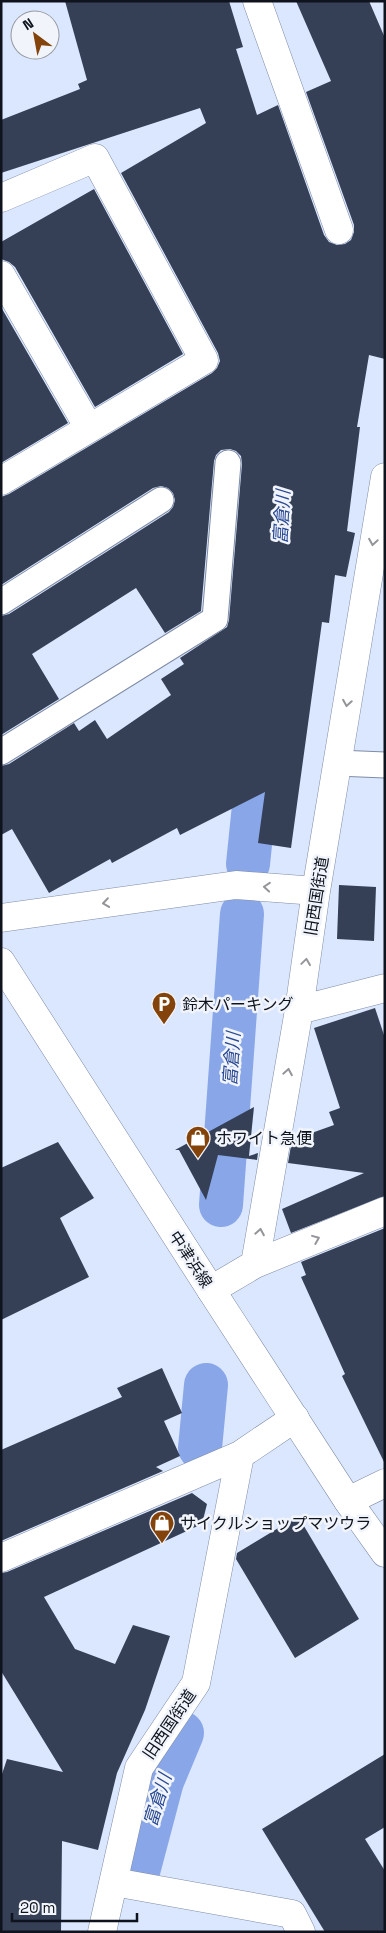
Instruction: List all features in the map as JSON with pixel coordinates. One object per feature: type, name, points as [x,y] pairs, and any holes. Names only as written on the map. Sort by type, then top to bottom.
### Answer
[{"type":"street","points":[[257,1],[339,230]]},
{"type":"street","points":[[1,198],[95,158],[204,360],[1,482]]},
{"type":"street","points":[[1,275],[89,428]]},
{"type":"street","name":"旧西国街道","points":[[255,1264],[299,1010],[316,891],[383,491]]},
{"type":"street","points":[[1,918],[236,884],[316,891]]},
{"type":"street","name":"中津浜線","points":[[1,962],[211,1290],[348,1500],[385,1553]]},
{"type":"street","points":[[299,1010],[385,988]]},
{"type":"street","points":[[211,1290],[255,1264],[385,1211]]},
{"type":"street","points":[[1,1558],[240,1455],[295,1418]]},
{"type":"street","name":"旧西国街道","points":[[102,1932],[139,1768],[196,1683],[240,1455]]},
{"type":"street","points":[[348,1500],[385,1483]]},
{"type":"street","points":[[114,1882],[292,1914],[301,1932]]},
{"type":"lane","points":[[1,752],[215,619],[228,463]]},
{"type":"lane","points":[[1,602],[161,500]]},
{"type":"lane","points":[[337,764],[385,765]]},
{"type":"building","points":[[65,1],[229,1],[243,47],[236,49],[257,115],[278,105],[324,235],[329,242],[337,245],[345,244],[351,240],[354,225],[306,92],[331,81],[296,1],[369,1],[385,38],[385,359],[369,355],[357,427],[360,427],[347,531],[355,533],[346,577],[335,575],[329,623],[322,622],[291,848],[258,843],[265,792],[180,835],[177,828],[112,863],[110,859],[49,893],[12,829],[1,835],[1,766],[9,764],[74,723],[79,731],[95,720],[107,739],[171,695],[161,679],[184,664],[180,658],[227,627],[242,464],[241,456],[236,451],[230,449],[221,450],[216,455],[214,461],[201,611],[165,633],[136,588],[32,654],[59,699],[1,735],[1,616],[9,614],[169,512],[175,500],[173,493],[168,488],[161,486],[153,488],[1,585],[1,497],[212,373],[220,361],[218,353],[121,173],[206,123],[200,108],[1,173],[1,120],[80,89],[78,84],[87,80]]},
{"type":"building","points":[[94,189],[183,354],[95,407],[15,267],[1,259],[1,242]]},
{"type":"building","points":[[1,307],[68,423],[1,463]]},
{"type":"building","points":[[339,885],[376,887],[374,941],[337,939]]},
{"type":"building","points":[[375,1008],[385,1038],[385,1196],[291,1233],[282,1209],[364,1173],[288,1163],[292,1140],[334,1125],[329,1112],[340,1108],[314,1028]]},
{"type":"building","points":[[254,1107],[249,1156],[258,1153],[257,1160],[218,1155],[206,1200],[179,1150],[175,1150]]},
{"type":"building","points":[[58,1142],[94,1198],[60,1218],[89,1277],[1,1320],[1,1168]]},
{"type":"building","points":[[385,1228],[385,1464],[342,1376],[345,1374],[301,1277],[306,1275],[301,1262]]},
{"type":"building","points":[[162,1368],[182,1413],[164,1421],[180,1456],[156,1467],[163,1471],[1,1541],[1,1450],[122,1397],[117,1388]]},
{"type":"building","points":[[192,1493],[207,1504],[202,1524],[44,1597],[75,1649],[115,1664],[133,1625],[170,1636],[145,1710],[117,1773],[98,1850],[62,1841],[61,1932],[1,1932],[1,1777],[7,1759],[63,1772],[1,1671],[1,1573]]},
{"type":"building","points":[[298,1516],[359,1619],[295,1658],[236,1559],[237,1553]]},
{"type":"building","points":[[385,1754],[385,1827],[365,1839],[385,1871],[385,1932],[325,1932],[262,1829]]},
{"type":"waterway","name":"富倉川","points":[[248,864],[261,738]]},
{"type":"waterway","name":"富倉川","points":[[221,1205],[242,914]]},
{"type":"waterway","name":"富倉川","points":[[200,1448],[206,1385]]},
{"type":"waterway","name":"富倉川","points":[[139,1868],[162,1781],[182,1733]]},
{"type":"place","name":"鈴木パーキング","points":[[164,1025]]},
{"type":"place","name":"ホワイト急便","points":[[198,1159]]},
{"type":"place","name":"サイクルショップマツウラ","points":[[162,1544]]}]
